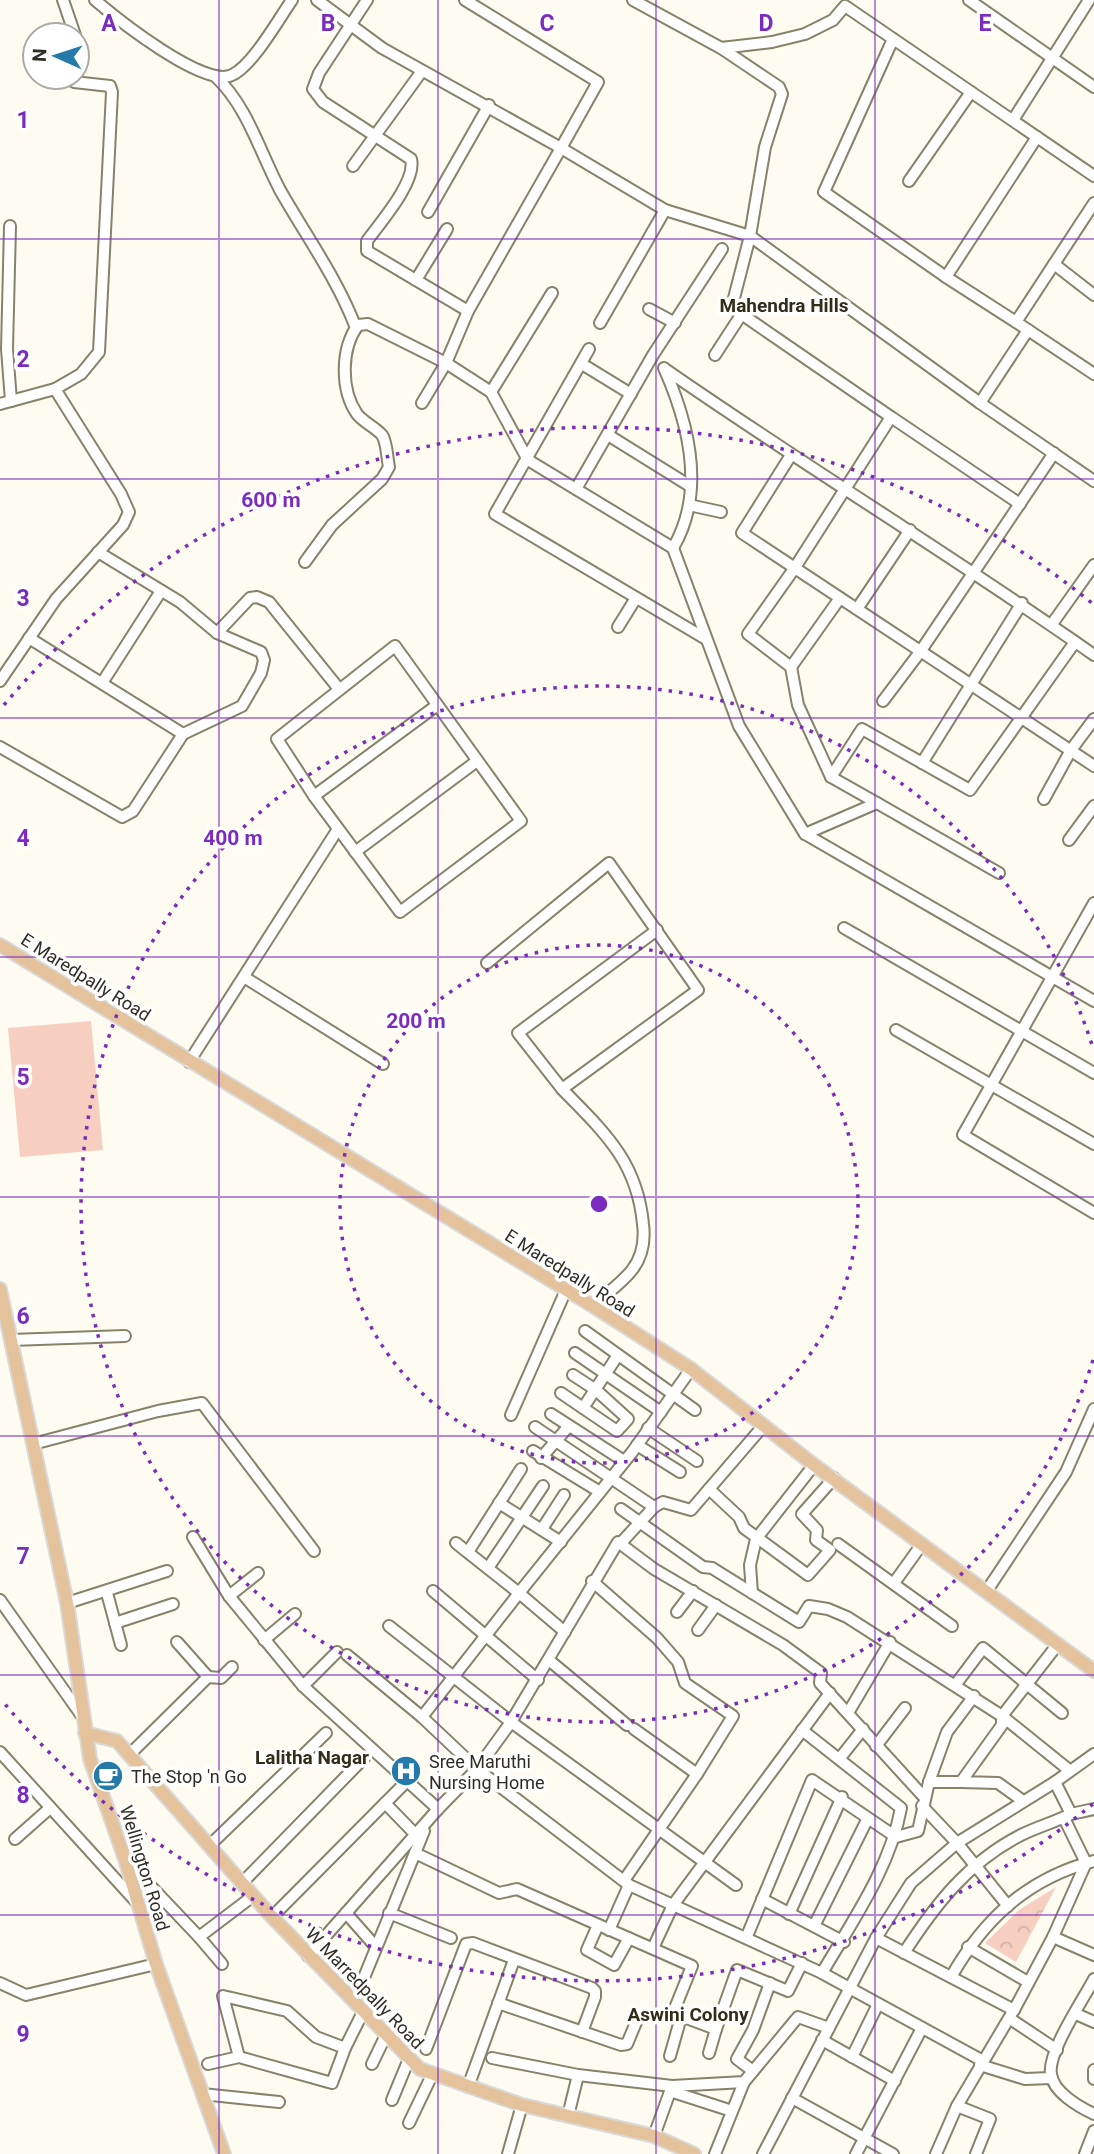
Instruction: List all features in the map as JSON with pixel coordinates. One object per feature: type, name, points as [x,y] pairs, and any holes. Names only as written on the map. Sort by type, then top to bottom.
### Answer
[{"type":"main road","name":"E Maredpally Road","points":[[0,945],[593,1306],[691,1369],[814,1465],[1094,1671]]},
{"type":"main road","name":"Wellington Road","points":[[0,1289],[6,1333],[67,1603],[90,1759],[125,1859],[156,1964],[224,2154]]},
{"type":"main road","name":"W Marredpally Road","points":[[85,1733],[117,1741],[308,1956],[410,2059],[432,2075],[522,2105],[654,2136],[694,2154]]},
{"type":"street","points":[[63,0],[70,21]]},
{"type":"street","points":[[95,0],[165,53],[216,78],[232,92],[280,189],[344,298],[356,328],[346,355],[350,398],[358,415],[384,437],[389,467],[382,479],[332,525],[305,562]]},
{"type":"street","points":[[216,78],[230,77],[242,68],[292,0]]},
{"type":"street","points":[[317,0],[422,71],[489,105],[665,210],[750,236],[980,404],[1094,481]]},
{"type":"street","points":[[366,0],[318,73],[313,89],[323,102],[376,133],[411,159],[413,165],[405,186],[367,241],[366,248],[370,255],[468,312]]},
{"type":"street","points":[[422,403],[446,363],[468,312],[598,82],[465,0]]},
{"type":"street","points":[[633,0],[721,48],[779,87],[782,94],[765,147],[750,236],[733,302],[741,315],[1020,504]]},
{"type":"street","points":[[969,0],[1094,87]]},
{"type":"street","points":[[1013,120],[1089,0]]},
{"type":"street","points":[[721,48],[772,42],[805,33],[833,20],[847,3],[893,39],[1094,176]]},
{"type":"street","points":[[893,39],[824,192],[1094,374]]},
{"type":"street","points":[[353,166],[422,71]]},
{"type":"street","points":[[10,226],[6,403],[55,389],[81,374],[99,352],[112,92],[110,86],[91,84]]},
{"type":"street","points":[[909,181],[971,92]]},
{"type":"street","points":[[428,212],[489,105]]},
{"type":"street","points":[[946,276],[1037,137]]},
{"type":"street","points":[[1016,322],[1094,203]]},
{"type":"street","points":[[600,323],[665,210]]},
{"type":"street","points":[[416,280],[447,229]]},
{"type":"street","points":[[576,489],[653,355],[722,249]]},
{"type":"street","points":[[1054,264],[1094,295]]},
{"type":"street","points":[[491,392],[552,293]]},
{"type":"street","points":[[649,309],[675,323]]},
{"type":"street","points":[[715,355],[741,315]]},
{"type":"street","points":[[356,328],[368,324],[446,363],[491,392],[528,460],[673,548],[739,726],[805,834],[1094,1001]]},
{"type":"street","points":[[980,404],[1028,330]]},
{"type":"street","points":[[589,349],[495,514],[706,639]]},
{"type":"street","points":[[653,355],[665,369],[791,455],[1022,603],[1094,655]]},
{"type":"street","points":[[582,364],[631,394]]},
{"type":"street","points":[[665,369],[684,421],[693,467],[684,530],[673,548]]},
{"type":"street","points":[[0,681],[56,599],[128,518],[126,502],[55,389]]},
{"type":"street","points":[[891,417],[794,569],[748,634],[791,667],[799,705],[831,777],[999,873]]},
{"type":"street","points":[[608,435],[690,486]]},
{"type":"street","points":[[883,701],[920,652],[1054,453]]},
{"type":"street","points":[[791,455],[742,533],[920,652],[974,684],[1094,766]]},
{"type":"street","points":[[689,505],[721,512]]},
{"type":"street","points":[[857,609],[910,530]]},
{"type":"street","points":[[0,747],[122,817],[133,811],[183,734],[242,706],[261,673],[264,660],[261,652],[217,632],[161,591],[98,552]]},
{"type":"street","points":[[1052,624],[1094,565]]},
{"type":"street","points":[[102,683],[161,591]]},
{"type":"street","points":[[217,632],[250,598],[264,599],[277,611],[339,688]]},
{"type":"street","points":[[618,627],[636,598]]},
{"type":"street","points":[[791,667],[840,598]]},
{"type":"street","points":[[922,764],[1022,603]]},
{"type":"street","points":[[29,638],[183,734]]},
{"type":"street","points":[[831,777],[862,729],[970,790],[1075,642]]},
{"type":"street","points":[[395,646],[436,706],[522,821],[400,912],[314,796],[277,739],[395,646]]},
{"type":"street","points":[[314,796],[436,706]]},
{"type":"street","points":[[1044,799],[1071,750],[1094,719]]},
{"type":"street","points":[[355,852],[477,761]]},
{"type":"street","points":[[805,834],[877,803]]},
{"type":"street","points":[[1069,839],[1094,806]]},
{"type":"street","points":[[189,1062],[338,829]]},
{"type":"street","points":[[487,963],[609,863],[698,990],[562,1089]]},
{"type":"street","points":[[1094,904],[963,1135],[1094,1213]]},
{"type":"street","points":[[844,928],[1094,1073]]},
{"type":"street","points":[[593,1306],[633,1269],[641,1253],[644,1238],[637,1184],[626,1163],[596,1123],[562,1089],[518,1033],[657,930]]},
{"type":"street","points":[[244,977],[383,1064]]},
{"type":"street","points":[[896,1030],[1094,1144]]},
{"type":"street","points":[[511,1415],[566,1290]]},
{"type":"street","points":[[585,1331],[695,1410]]},
{"type":"street","points":[[6,1333],[125,1336]]},
{"type":"street","points":[[575,1353],[661,1412]]},
{"type":"street","points":[[583,1408],[618,1355]]},
{"type":"street","points":[[422,1717],[452,1675],[637,1445],[691,1369]]},
{"type":"street","points":[[561,1393],[620,1431],[629,1416],[573,1375]]},
{"type":"street","points":[[33,1444],[158,1411],[202,1403],[314,1551]]},
{"type":"street","points":[[986,1592],[1066,1472],[1094,1409]]},
{"type":"street","points":[[551,1414],[624,1461]]},
{"type":"street","points":[[620,1544],[654,1507],[663,1502],[691,1510],[764,1425]]},
{"type":"street","points":[[535,1427],[612,1476],[654,1507]]},
{"type":"street","points":[[568,1427],[557,1441],[537,1454],[600,1492]]},
{"type":"street","points":[[648,1428],[697,1461]]},
{"type":"street","points":[[637,1445],[680,1472]]},
{"type":"street","points":[[752,1593],[750,1565],[756,1538],[814,1465]]},
{"type":"street","points":[[468,1552],[521,1469]]},
{"type":"street","points":[[709,1489],[739,1517],[744,1528],[808,1575],[830,1550],[816,1540],[817,1530],[802,1514],[834,1479]]},
{"type":"street","points":[[488,1569],[543,1486]]},
{"type":"street","points":[[542,1529],[564,1495]]},
{"type":"street","points":[[499,1503],[561,1542]]},
{"type":"street","points":[[621,1509],[704,1567],[712,1568],[799,1622],[809,1606],[828,1609],[890,1642],[1003,1716],[1069,1770]]},
{"type":"street","points":[[193,1537],[229,1596],[303,1686],[438,1809]]},
{"type":"street","points":[[308,1956],[438,1809],[477,1769],[550,1661],[592,1581],[618,1542],[654,1569],[783,1646],[821,1673],[820,1683],[923,1801],[1008,1906]]},
{"type":"street","points":[[456,1543],[565,1632]]},
{"type":"street","points":[[838,1544],[952,1626]]},
{"type":"street","points":[[894,1583],[922,1544]]},
{"type":"street","points":[[67,1603],[107,1593],[167,1571]]},
{"type":"street","points":[[229,1596],[258,1573]]},
{"type":"street","points":[[592,1581],[657,1638],[678,1662],[685,1683],[733,1716],[627,1882],[604,1928],[587,1950],[614,1965],[629,1938]]},
{"type":"street","points":[[433,1591],[538,1680]]},
{"type":"street","points":[[677,1612],[693,1591]]},
{"type":"street","points":[[107,1593],[121,1645]]},
{"type":"street","points":[[0,1600],[82,1716]]},
{"type":"street","points":[[115,1623],[173,1604]]},
{"type":"street","points":[[698,1630],[716,1605]]},
{"type":"street","points":[[264,1640],[295,1614]]},
{"type":"street","points":[[389,1626],[510,1722],[661,1828],[736,1885]]},
{"type":"street","points":[[177,1642],[208,1677],[221,1678],[232,1667]]},
{"type":"street","points":[[848,1713],[890,1642]]},
{"type":"street","points":[[961,1782],[1002,1724],[1003,1716],[1058,1644]]},
{"type":"street","points":[[956,1684],[983,1648],[1062,1713]]},
{"type":"street","points":[[303,1686],[342,1653],[422,1717],[477,1769],[627,1882],[822,1973],[981,2063],[1025,2079],[1051,2078]]},
{"type":"street","points":[[550,1661],[630,1727],[697,1774]]},
{"type":"street","points":[[129,1755],[208,1677]]},
{"type":"street","points":[[653,1948],[673,1905],[830,1693]]},
{"type":"street","points":[[747,1937],[813,1780],[842,1797],[867,1820],[896,1837],[918,1830],[923,1801],[947,1732],[974,1696]]},
{"type":"street","points":[[876,1746],[905,1708]]},
{"type":"street","points":[[802,1730],[901,1808],[896,1837],[844,1941],[822,1973]]},
{"type":"street","points":[[840,1758],[863,1730]]},
{"type":"street","points":[[210,1845],[326,1732]]},
{"type":"street","points":[[0,1752],[138,1905]]},
{"type":"street","points":[[764,2154],[876,1938],[911,1883],[957,1843],[1055,1782],[1094,1754]]},
{"type":"street","points":[[242,1882],[364,1758]]},
{"type":"street","points":[[272,1917],[407,1781]]},
{"type":"street","points":[[929,1782],[998,1783],[1023,1801]]},
{"type":"street","points":[[1055,1782],[1090,1862]]},
{"type":"street","points":[[789,1914],[842,1797]]},
{"type":"street","points":[[385,1803],[416,1835]]},
{"type":"street","points":[[15,1839],[50,1808]]},
{"type":"street","points":[[904,1952],[938,1900],[974,1867],[1020,1836],[1068,1816],[1094,1810]]},
{"type":"street","points":[[814,1926],[867,1820]]},
{"type":"street","points":[[354,2002],[426,1825]]},
{"type":"street","points":[[415,1853],[499,1893],[517,1889],[692,1966],[673,2013],[716,2029]]},
{"type":"street","points":[[125,1859],[222,1964]]},
{"type":"street","points":[[951,1977],[968,1947],[1008,1906],[1045,1879],[1090,1862]]},
{"type":"street","points":[[936,2154],[957,2106],[1012,2014],[1090,1862]]},
{"type":"street","points":[[199,1937],[253,1896]]},
{"type":"street","points":[[762,1899],[844,1941]]},
{"type":"street","points":[[346,1913],[376,1947]]},
{"type":"street","points":[[389,1913],[451,1938]]},
{"type":"street","points":[[1053,1937],[1094,1955]]},
{"type":"street","points":[[876,1938],[951,1977],[1012,2014],[1057,2050]]},
{"type":"street","points":[[426,2049],[466,1944],[473,1943],[596,1991],[582,2032]]},
{"type":"street","points":[[968,1947],[1028,1982]]},
{"type":"street","points":[[468,2087],[514,1960]]},
{"type":"street","points":[[709,2053],[737,1970],[788,1991],[802,1963]]},
{"type":"street","points":[[0,1983],[26,1995],[156,1964]]},
{"type":"street","points":[[1094,1979],[1050,2061],[1051,2078],[1073,2104],[1094,2114]]},
{"type":"street","points":[[753,2071],[737,2059],[753,2029],[770,1983]]},
{"type":"street","points":[[239,2057],[223,1996],[287,2011],[316,2037],[345,2048]]},
{"type":"street","points":[[498,2003],[621,2045],[627,2045],[638,2020]]},
{"type":"street","points":[[852,2057],[878,2004]]},
{"type":"street","points":[[208,2064],[239,2057],[332,2083],[363,2012]]},
{"type":"street","points":[[1076,2014],[1094,2022]]},
{"type":"street","points":[[670,2056],[681,2017]]},
{"type":"street","points":[[715,2154],[744,2082],[798,2017],[829,2028]]},
{"type":"street","points":[[856,2154],[922,2028]]},
{"type":"street","points":[[372,2064],[386,2035]]},
{"type":"street","points":[[822,2040],[895,2081]]},
{"type":"street","points":[[492,2058],[671,2088],[732,2111]]},
{"type":"street","points":[[392,2100],[410,2059]]},
{"type":"street","points":[[1094,2070],[1094,2078]]},
{"type":"street","points":[[568,2116],[578,2074]]},
{"type":"street","points":[[409,2123],[432,2075]]},
{"type":"street","points":[[671,2088],[744,2082]]},
{"type":"street","points":[[654,2136],[671,2088]]},
{"type":"street","points":[[202,2094],[279,2102]]},
{"type":"street","points":[[792,2098],[893,2154]]},
{"type":"street","points":[[508,2154],[522,2105]]},
{"type":"street","points":[[957,2106],[990,2119],[976,2154]]},
{"type":"street","points":[[1085,2154],[1094,2132]]},
{"type":"green space","points":[[91,1021],[103,1150],[20,1157],[8,1028]]},
{"type":"green space","points":[[1056,1887],[1016,1962],[985,1943],[1019,1910]]},
{"type":"place","name":"Sree Maruthi Nursing Home","points":[[406,1771]]},
{"type":"place","name":"The Stop 'n Go","points":[[108,1776]]},
{"type":"district","name":"Mahendra Hills","points":[[784,305]]},
{"type":"district","name":"Lalitha Nagar","points":[[312,1757]]},
{"type":"district","name":"Aswini Colony","points":[[688,2014]]}]
